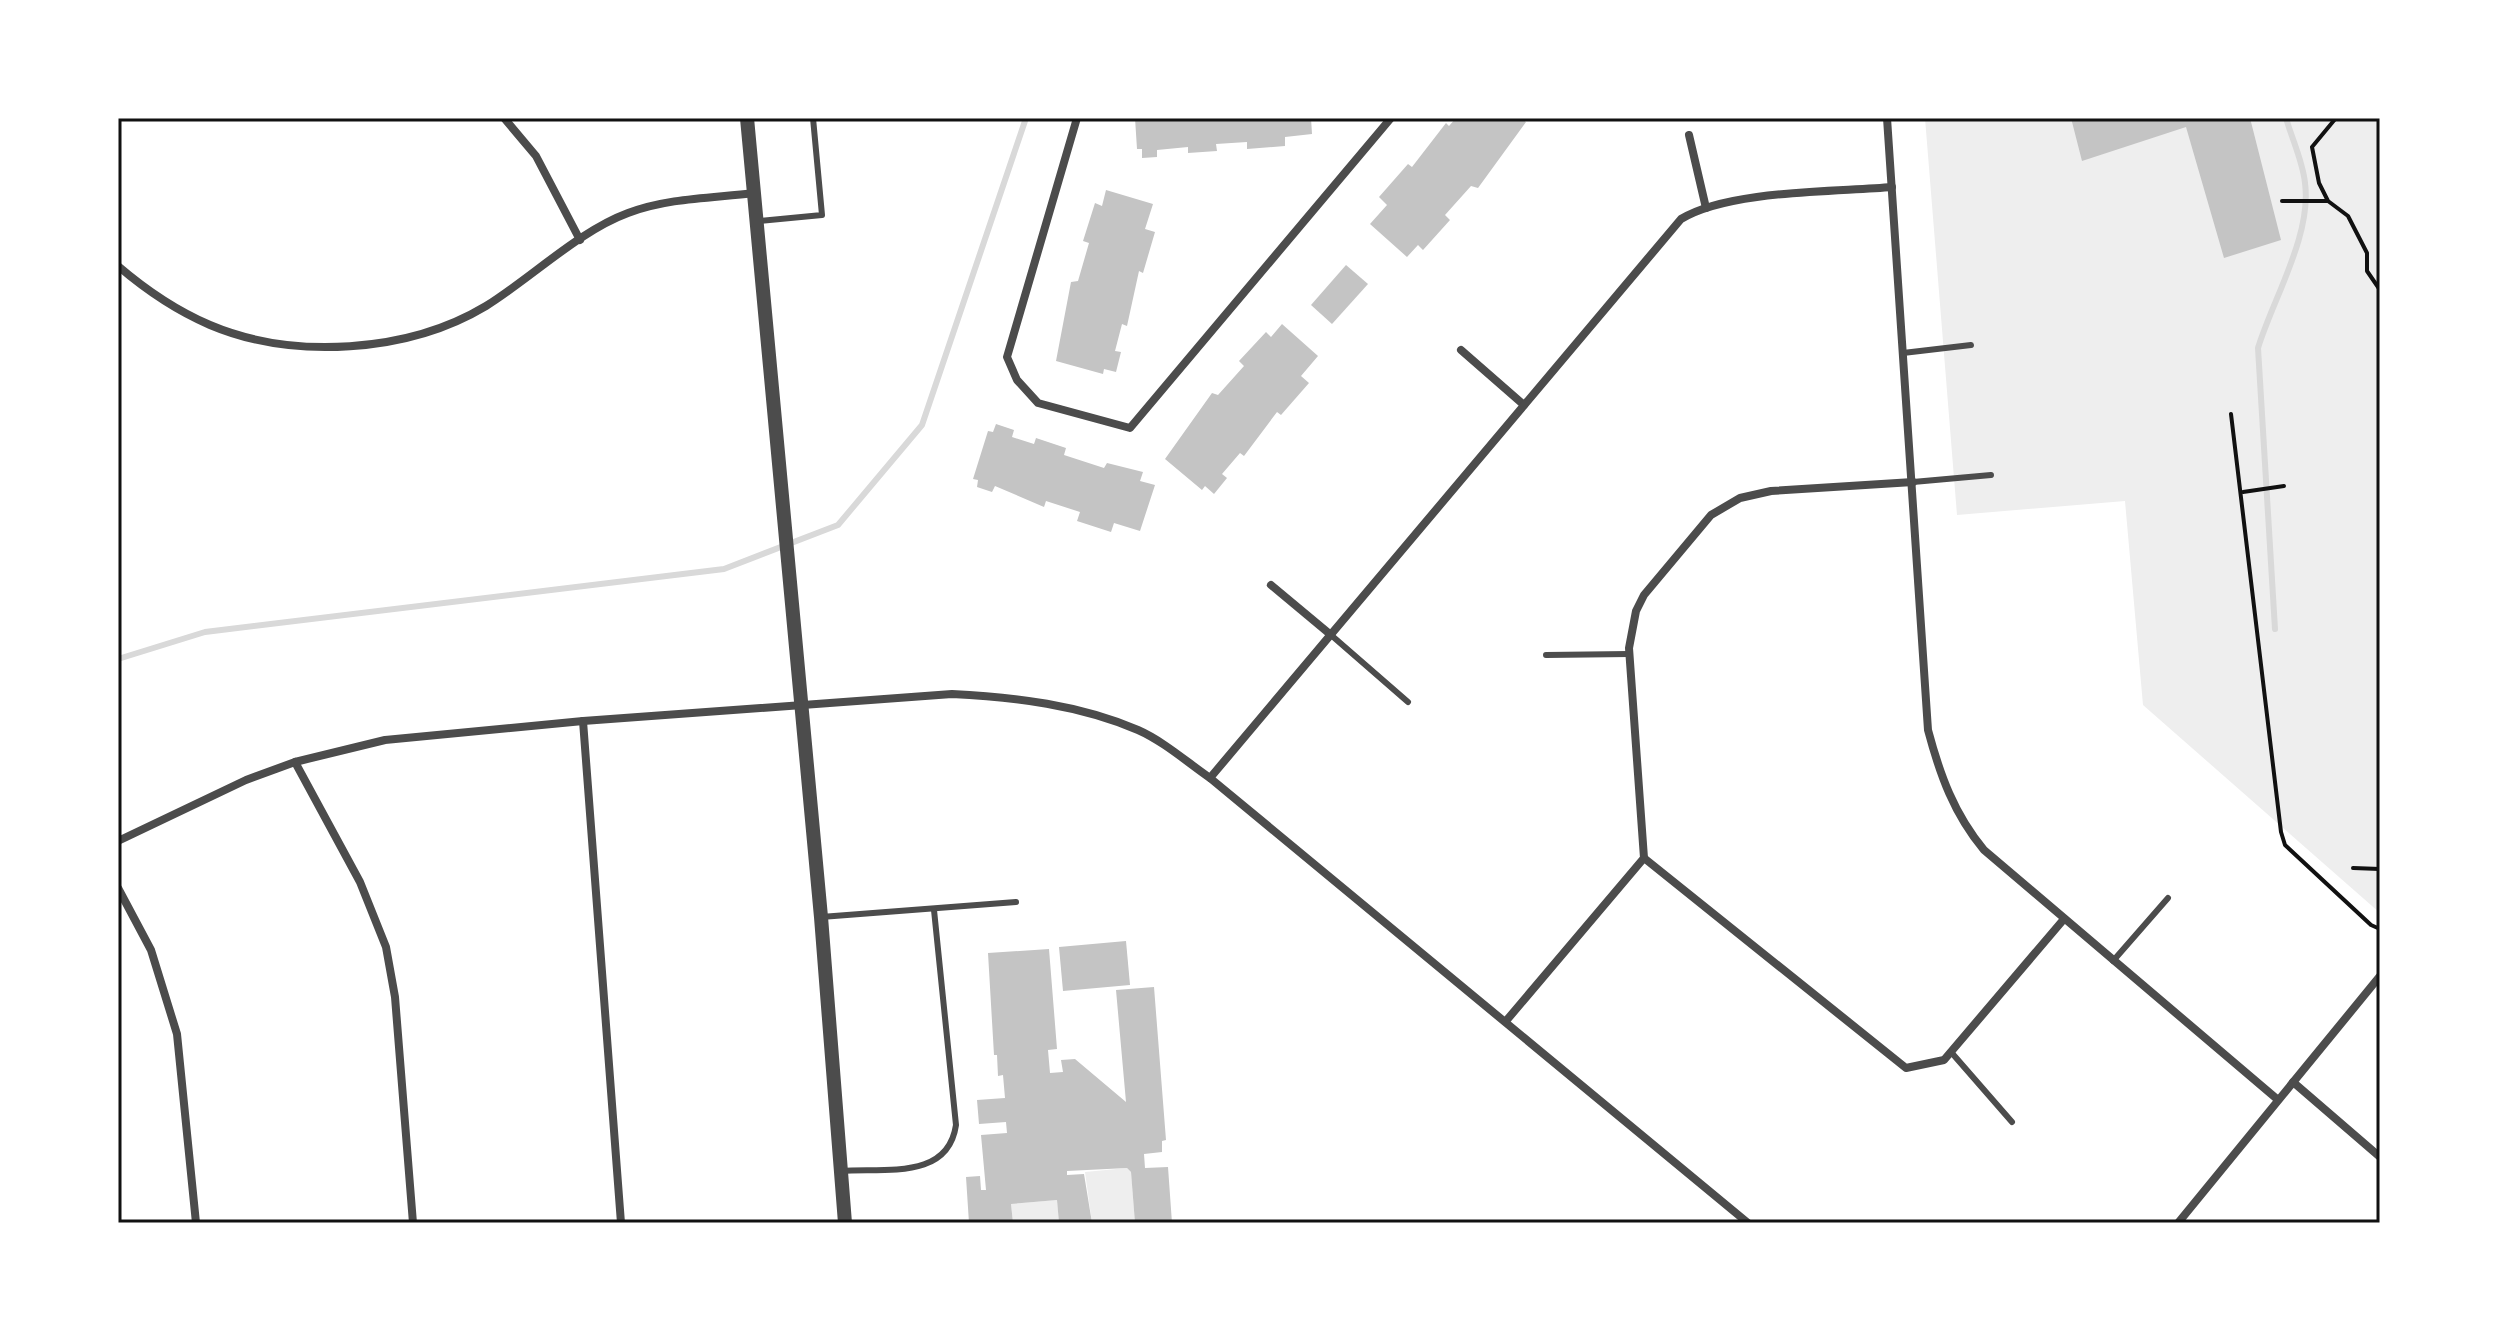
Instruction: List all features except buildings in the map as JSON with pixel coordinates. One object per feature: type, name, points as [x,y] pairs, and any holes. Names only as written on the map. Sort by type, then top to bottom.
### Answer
[{"type":"street","points":[[504,118],[536,156],[580,240]]},
{"type":"street","points":[[747,118],[821,917],[845,1223]]},
{"type":"street","points":[[1077,118],[1007,357],[1017,380],[1038,403],[1130,428],[1391,118]]},
{"type":"street","points":[[1887,118],[1928,730],[1939,772],[1960,817],[1984,850],[2277,1099]]},
{"type":"street","points":[[1689,135],[1706,208]]},
{"type":"street","points":[[1210,778],[1681,219],[1733,201],[1892,187]]},
{"type":"street","points":[[118,266],[158,297],[211,326],[254,337],[322,347],[377,346],[440,327],[482,308],[580,240],[626,213],[664,203],[754,193]]},
{"type":"street","points":[[1461,350],[1524,405]]},
{"type":"street","points":[[1506,1021],[1644,858],[1629,654],[1631,629],[1644,595],[1672,558],[1724,505],[1756,493],[1913,482]]},
{"type":"street","points":[[1271,585],[1331,635]]},
{"type":"street","points":[[118,841],[197,801],[295,762],[385,740],[583,721],[952,694],[997,696],[1072,708],[1140,731],[1210,778],[1748,1223]]},
{"type":"street","points":[[583,721],[621,1223]]},
{"type":"street","points":[[295,762],[360,882],[386,947],[395,997],[413,1223]]},
{"type":"street","points":[[1644,858],[1906,1068],[1944,1060],[2064,919]]},
{"type":"street","points":[[118,888],[151,950],[177,1034],[196,1223]]},
{"type":"street","points":[[2178,1223],[2380,976]]},
{"type":"street","points":[[2293,1082],[2380,1157]]},
{"type":"lane","points":[[757,221],[822,215],[813,118]]},
{"type":"lane","points":[[1903,353],[1971,345]]},
{"type":"lane","points":[[1913,482],[1991,475]]},
{"type":"lane","points":[[1331,635],[1408,702]]},
{"type":"lane","points":[[1546,655],[1629,654]]},
{"type":"lane","points":[[2113,961],[2168,898]]},
{"type":"lane","points":[[821,917],[1016,902]]},
{"type":"lane","points":[[841,1171],[931,1165],[946,1154],[954,1141],[956,1125],[934,910]]},
{"type":"lane","points":[[1951,1052],[2012,1122]]},
{"type":"path","points":[[2336,118],[2312,147],[2319,183],[2328,201],[2348,216],[2367,253],[2367,271],[2380,290]]},
{"type":"path","points":[[2282,201],[2328,201]]},
{"type":"path","points":[[2231,414],[2243,492],[2257,655],[2281,832],[2285,845],[2371,925],[2380,929]]},
{"type":"path","points":[[2243,492],[2284,486]]},
{"type":"path","points":[[2353,868],[2380,869]]},
{"type":"shaded area","points":[[1925,118],[2380,118],[2380,913],[2143,705],[2125,501],[1957,515]]},
{"type":"shaded area","points":[[1127,1168],[1131,1172],[1135,1223],[1092,1223],[1085,1172]]},
{"type":"shaded area","points":[[1057,1200],[1059,1223],[1013,1223],[1011,1204]]},
{"type":"waterway","points":[[118,659],[205,632],[724,569],[838,525],[922,425],[1026,118]]},
{"type":"waterway","points":[[2275,629],[2258,348],[2290,267],[2306,203],[2302,167],[2286,118]]}]
